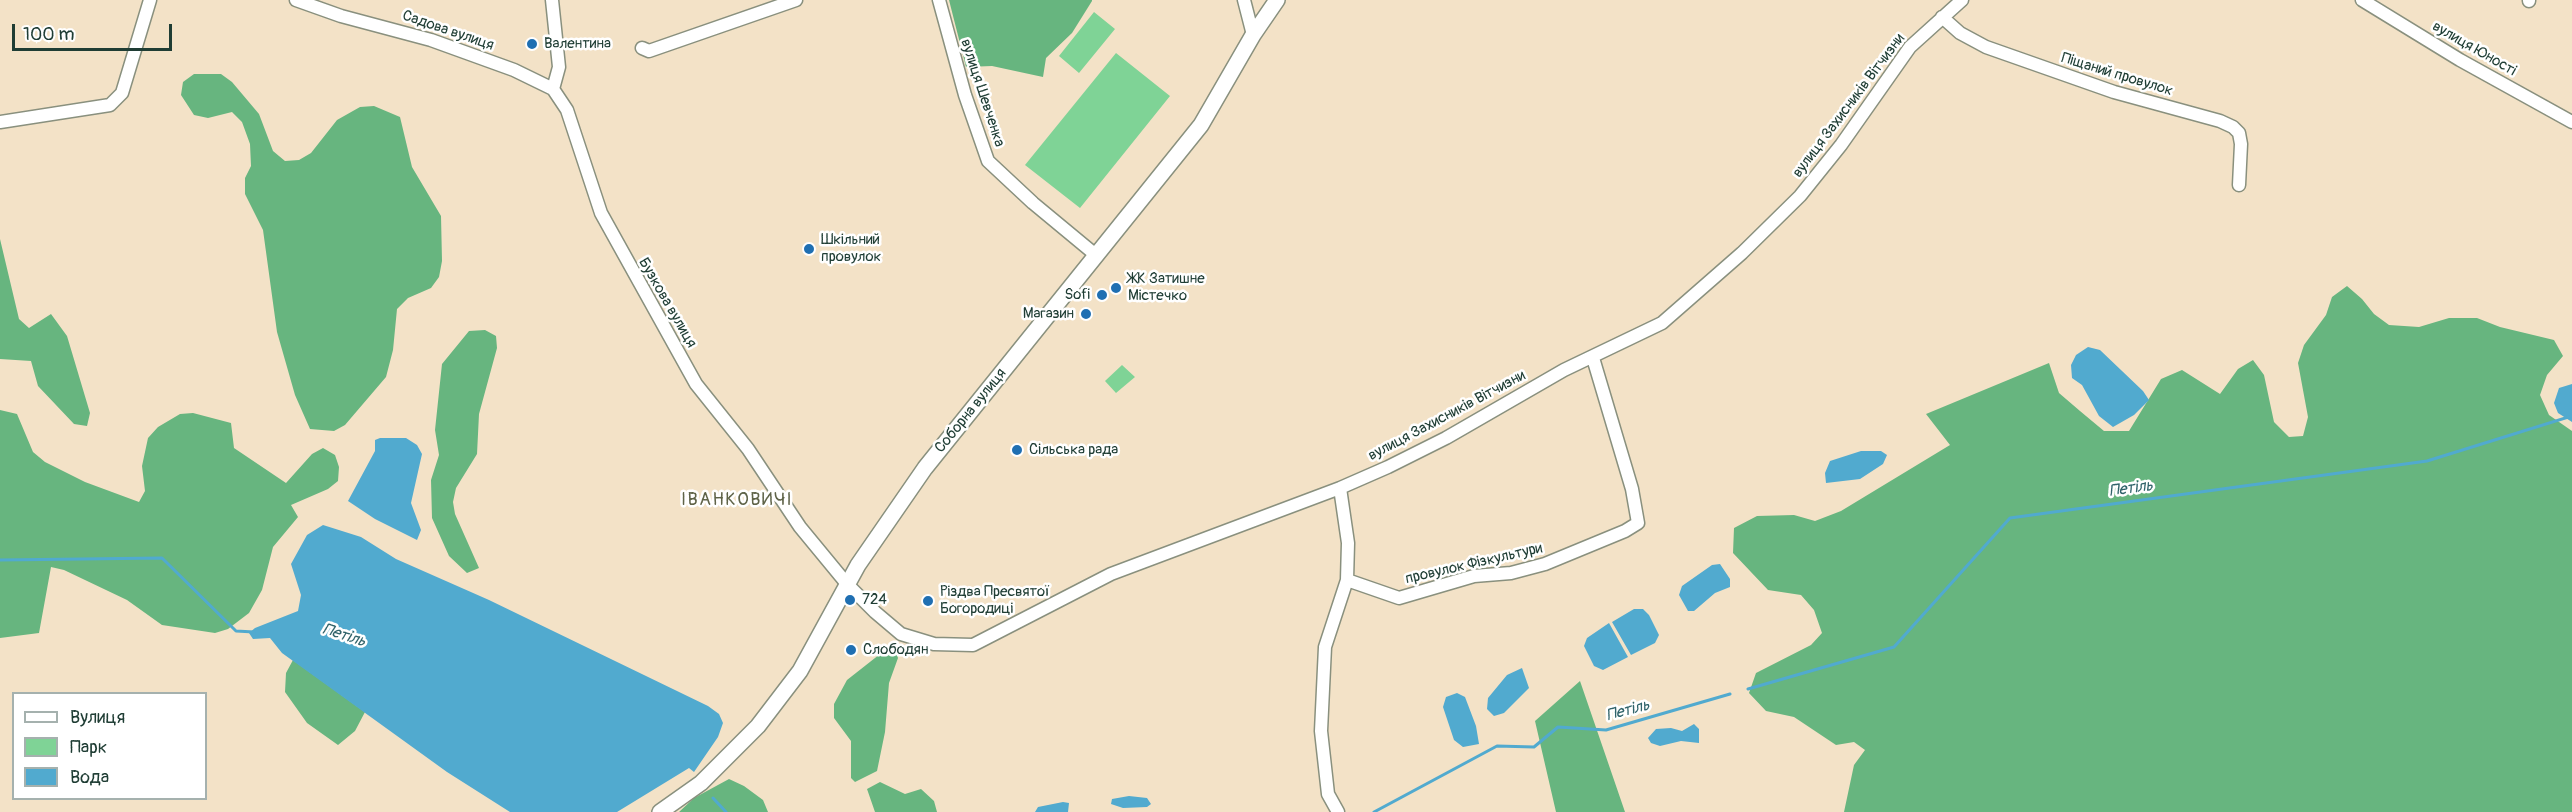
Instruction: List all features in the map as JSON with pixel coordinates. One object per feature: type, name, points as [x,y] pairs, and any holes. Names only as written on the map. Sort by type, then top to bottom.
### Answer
[{"type":"street","points":[[0,122],[110,105],[122,93],[150,0]]},
{"type":"street","name":"Садова вулиця","points":[[296,0],[342,16],[431,40],[514,70],[553,89]]},
{"type":"street","points":[[552,0],[559,67],[553,89]]},
{"type":"street","points":[[642,48],[649,51],[796,0]]},
{"type":"street","name":"вулиця Шевченка","points":[[939,0],[965,95],[988,161],[1033,203],[1097,256]]},
{"type":"street","points":[[1244,0],[1253,35]]},
{"type":"street","name":"Соборна вулиця","points":[[660,812],[701,783],[758,726],[800,671],[818,642],[847,584],[925,468],[1202,125],[1253,35],[1277,0]]},
{"type":"street","name":"вулиця Захисників Вітчизни","points":[[847,584],[901,634],[934,644],[973,645],[1111,574],[1340,488],[1446,438],[1564,370],[1662,323],[1742,253],[1800,196],[1841,145],[1910,47],[1962,0]]},
{"type":"street","name":"вулиця Юності","points":[[2362,0],[2460,60],[2572,122]]},
{"type":"street","name":"Піщаний провулок","points":[[1942,17],[1960,33],[1986,47],[2114,92],[2220,121],[2233,127],[2239,132],[2241,144],[2239,185]]},
{"type":"street","name":"Бузкова вулиця","points":[[553,89],[567,110],[601,213],[696,384],[748,449],[800,527],[847,584]]},
{"type":"street","name":"провулок Фізкультури","points":[[1347,580],[1399,598],[1474,576],[1511,573],[1545,564],[1638,523],[1632,489],[1593,358]]},
{"type":"street","points":[[1338,812],[1328,795],[1321,731],[1325,647],[1347,580],[1348,543],[1340,488]]},
{"type":"green space","points":[[949,0],[1092,1],[1072,33],[1046,58],[1043,77],[992,66],[966,67]]},
{"type":"green space","points":[[1094,12],[1115,29],[1079,73],[1059,56]]},
{"type":"green space","points":[[1116,53],[1170,96],[1080,208],[1025,165]]},
{"type":"green space","points":[[194,74],[221,74],[232,82],[259,114],[273,151],[285,161],[299,160],[311,153],[337,120],[360,107],[374,106],[400,117],[412,167],[441,216],[442,261],[439,277],[431,288],[408,298],[397,309],[393,350],[386,377],[345,425],[334,431],[310,429],[295,395],[277,332],[263,230],[245,194],[245,178],[251,166],[250,144],[242,122],[232,112],[208,118],[194,115],[181,95],[183,82]]},
{"type":"green space","points":[[0,239],[19,319],[29,328],[51,314],[67,336],[90,413],[87,426],[74,424],[38,386],[31,361],[0,359]]},
{"type":"green space","points":[[2347,286],[2374,314],[2389,325],[2419,327],[2449,318],[2477,318],[2500,327],[2554,340],[2563,356],[2547,375],[2540,395],[2549,415],[2572,431],[2572,812],[1844,812],[1854,765],[1865,750],[1854,742],[1836,745],[1794,717],[1766,711],[1749,693],[1756,673],[1811,645],[1822,633],[1814,610],[1801,595],[1768,590],[1733,553],[1734,528],[1757,516],[1794,515],[1815,521],[1841,511],[1950,445],[1926,414],[2049,363],[2059,393],[2080,411],[2104,431],[2129,431],[2161,379],[2182,370],[2220,394],[2238,369],[2253,360],[2264,375],[2274,422],[2289,437],[2303,436],[2308,417],[2298,363],[2304,345],[2326,315],[2332,297]]},
{"type":"green space","points":[[485,330],[496,336],[497,348],[479,414],[477,454],[456,488],[453,502],[455,514],[479,568],[467,573],[449,556],[432,518],[431,480],[439,455],[435,430],[442,364],[469,331]]},
{"type":"green space","points":[[1122,365],[1135,377],[1116,393],[1105,381]]},
{"type":"green space","points":[[0,410],[17,414],[33,452],[45,462],[85,482],[139,502],[145,491],[142,466],[148,438],[158,427],[180,414],[193,413],[231,423],[234,448],[286,483],[312,454],[323,448],[335,455],[339,467],[338,481],[328,489],[291,505],[298,517],[273,547],[262,590],[249,613],[228,629],[215,633],[162,625],[127,600],[64,570],[51,567],[39,633],[0,638]]},
{"type":"green space","points":[[889,647],[896,652],[898,658],[889,683],[885,732],[877,771],[855,782],[851,778],[851,741],[834,718],[834,704],[847,680]]},
{"type":"green space","points":[[293,660],[365,712],[355,731],[338,745],[307,723],[285,692],[286,673]]},
{"type":"green space","points":[[1580,681],[1625,812],[1556,812],[1535,721]]},
{"type":"green space","points":[[729,779],[744,786],[763,800],[768,812],[679,812],[694,798]]},
{"type":"green space","points":[[880,782],[905,794],[921,789],[934,801],[937,812],[875,812],[867,789]]},
{"type":"water","points":[[2088,347],[2100,350],[2143,391],[2149,400],[2134,415],[2113,427],[2099,416],[2082,385],[2072,378],[2071,365],[2076,355]]},
{"type":"water","points":[[2572,384],[2572,422],[2558,413],[2554,403],[2559,388]]},
{"type":"water","points":[[406,438],[417,445],[422,454],[411,503],[421,530],[417,540],[375,519],[348,501],[375,451],[375,440]]},
{"type":"water","points":[[1861,451],[1881,451],[1887,455],[1883,464],[1860,479],[1826,483],[1825,473],[1830,461]]},
{"type":"water","points":[[323,525],[361,537],[396,559],[489,600],[708,706],[719,714],[723,723],[718,737],[694,772],[689,768],[617,812],[510,812],[447,772],[282,653],[270,638],[253,639],[249,633],[255,628],[298,611],[301,595],[291,564],[307,535]]},
{"type":"water","points":[[1720,564],[1730,579],[1730,587],[1715,593],[1694,611],[1688,611],[1679,595],[1682,586],[1712,565]]},
{"type":"water","points":[[1634,609],[1643,609],[1649,615],[1659,635],[1655,643],[1631,655],[1612,622]]},
{"type":"water","points":[[1609,623],[1628,657],[1603,670],[1594,666],[1584,646],[1587,638]]},
{"type":"water","points":[[1522,668],[1529,688],[1504,713],[1494,716],[1487,709],[1488,698],[1507,675]]},
{"type":"water","points":[[1457,693],[1465,697],[1476,726],[1479,744],[1463,747],[1454,740],[1443,707],[1446,697]]},
{"type":"water","points":[[1694,724],[1699,729],[1699,743],[1681,741],[1660,746],[1651,743],[1648,738],[1656,729],[1671,728],[1682,731]]},
{"type":"water","points":[[1129,796],[1147,798],[1151,804],[1147,807],[1123,808],[1111,804],[1112,799]]},
{"type":"water","points":[[1069,803],[1068,812],[1035,812],[1038,807]]},
{"type":"waterway","name":"Петіль","points":[[1748,689],[1894,647],[2010,518],[2427,461],[2572,416]]},
{"type":"waterway","name":"Петіль","points":[[0,560],[162,558],[236,631],[254,632]]},
{"type":"waterway","name":"Петіль","points":[[1374,812],[1497,746],[1534,747],[1558,727],[1606,730],[1730,694]]},
{"type":"waterway","name":"Петіль","points":[[713,798],[726,812]]},
{"type":"place","name":"Валентина","points":[[532,44]]},
{"type":"place","name":"Шкільний провулок","points":[[809,249]]},
{"type":"place","name":"ЖК Затишне Містечко","points":[[1116,288]]},
{"type":"place","name":"Sofi","points":[[1102,295]]},
{"type":"place","name":"Магазин","points":[[1086,314]]},
{"type":"place","name":"Cільська рада","points":[[1017,450]]},
{"type":"place","name":"724","points":[[850,600]]},
{"type":"place","name":"Різдва Пресвятої Богородиці","points":[[928,601]]},
{"type":"place","name":"Слободян","points":[[851,650]]},
{"type":"district","name":"ІВАНКОВИЧІ","points":[[737,500]]}]
